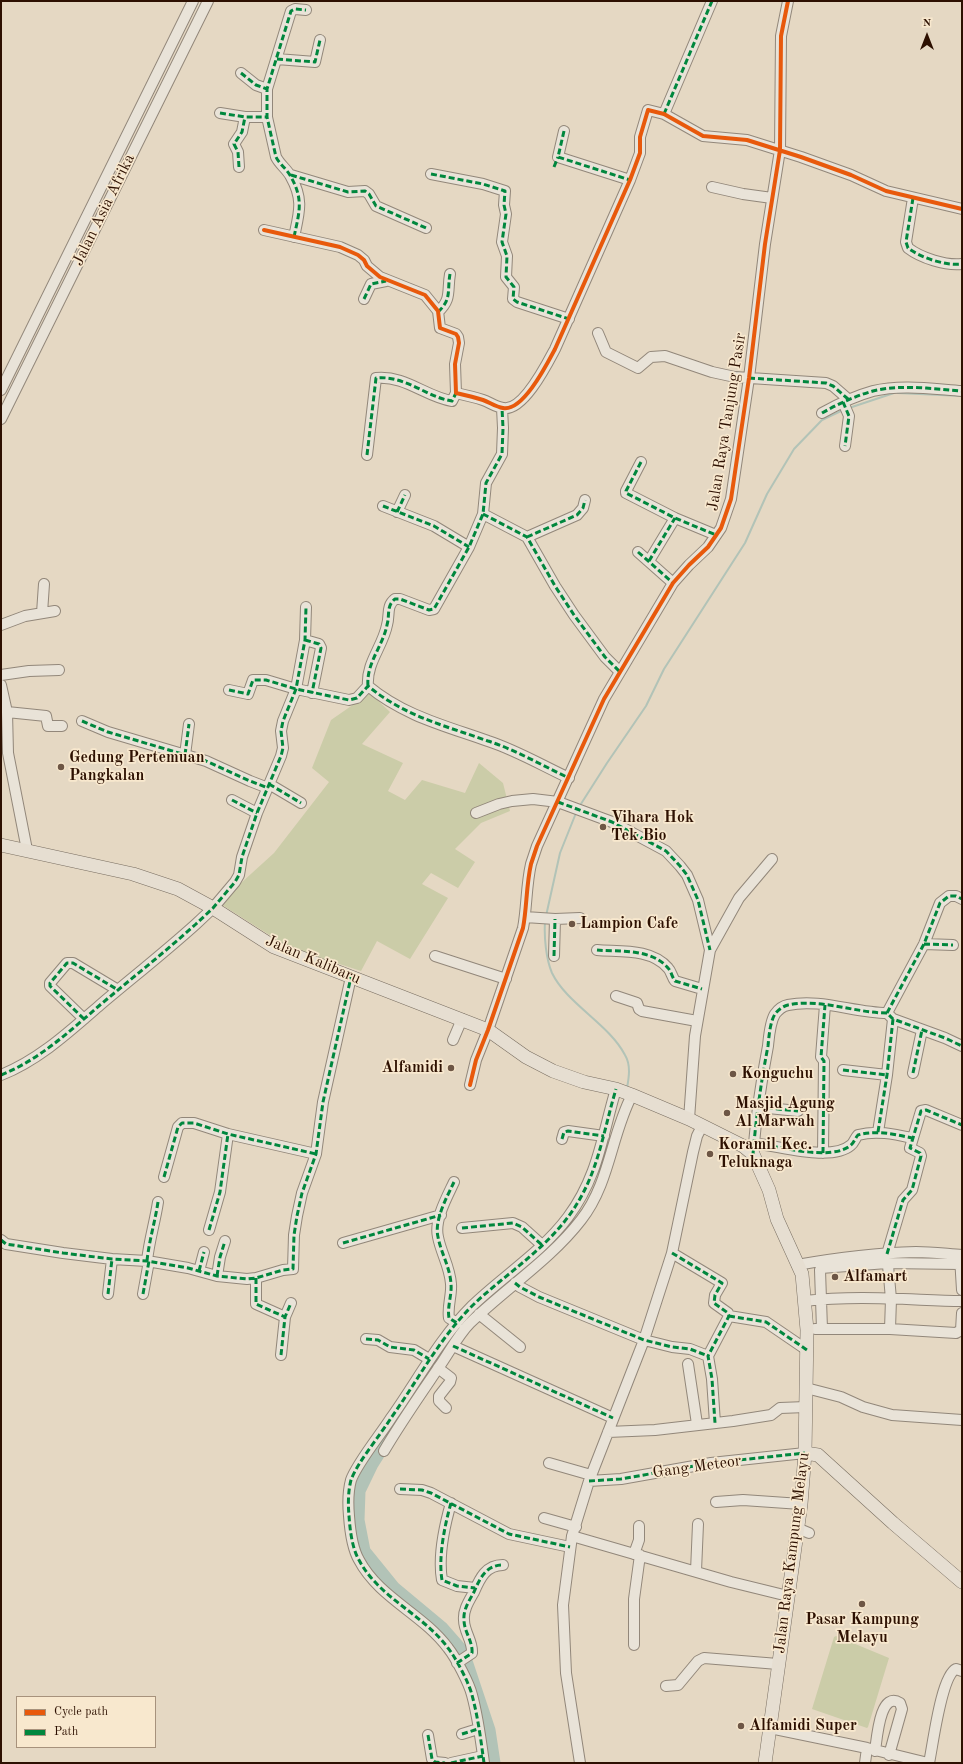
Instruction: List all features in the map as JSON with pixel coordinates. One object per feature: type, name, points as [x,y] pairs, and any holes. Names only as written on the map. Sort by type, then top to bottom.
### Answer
[{"type":"main road","name":"Jalan Kalibaru","points":[[1,845],[133,874],[178,889],[213,908],[274,947],[488,1030],[526,1056],[553,1071],[584,1082],[625,1092]]},
{"type":"main road","points":[[625,1092],[689,1119],[743,1146],[753,1148]]},
{"type":"main road","name":"Jalan Raya Kampung Melayu","points":[[753,1148],[777,1219],[802,1274],[807,1330],[805,1453],[801,1504],[803,1530],[788,1596],[765,1763]]},
{"type":"main road","points":[[805,1453],[818,1455],[893,1523],[962,1582]]},
{"type":"street","name":"Jalan Asia Afrika","points":[[1,390],[193,1]]},
{"type":"street","name":"Jalan Asia Afrika","points":[[1,418],[208,1]]},
{"type":"street","points":[[663,114],[712,1]]},
{"type":"street","name":"Jalan Raya Tanjung Pasir","points":[[470,1085],[476,1060],[488,1030],[523,928],[530,918],[526,882],[531,864],[560,803],[569,778],[604,699],[673,583],[708,546],[721,528],[731,499],[749,378],[772,198],[780,150],[781,36],[788,1]]},
{"type":"street","points":[[294,237],[300,205],[300,196],[291,175],[279,163],[276,157],[267,117],[267,89],[292,11],[295,9],[306,10]]},
{"type":"street","points":[[277,59],[315,62],[320,40]]},
{"type":"street","points":[[241,73],[256,85],[267,89]]},
{"type":"street","points":[[456,393],[482,400],[502,408],[514,406],[524,398],[547,365],[569,319],[630,180],[640,153],[639,142],[647,111],[650,110],[663,114],[702,136],[747,140],[851,175],[886,191],[962,209]]},
{"type":"street","points":[[220,113],[244,117],[267,117]]},
{"type":"street","points":[[239,167],[238,152],[234,144],[242,132],[244,117]]},
{"type":"street","points":[[554,167],[564,131]]},
{"type":"street","points":[[558,157],[630,180]]},
{"type":"street","points":[[432,174],[483,184],[505,191],[504,205],[506,214],[502,242],[508,258],[506,277],[514,287],[513,299],[517,302],[569,319]]},
{"type":"street","points":[[291,175],[348,192],[365,191],[369,194],[376,206],[426,228]]},
{"type":"street","points":[[712,187],[743,194],[772,198]]},
{"type":"street","points":[[913,198],[906,242],[908,248],[933,260],[954,265],[962,264]]},
{"type":"street","points":[[264,230],[340,247],[353,252],[361,257],[370,269],[386,281],[423,294],[438,312],[440,328],[456,334],[458,337],[459,343],[455,364],[456,393],[452,401],[443,400],[407,383],[376,378],[367,455]]},
{"type":"street","points":[[438,312],[445,305],[448,298],[450,274]]},
{"type":"street","points":[[364,299],[371,284],[386,281]]},
{"type":"street","points":[[598,333],[606,352],[638,368],[651,357],[665,356],[712,372],[749,378],[826,383],[833,386],[846,404],[849,416],[845,446]]},
{"type":"street","points":[[822,413],[846,404],[872,391],[901,388],[962,391]]},
{"type":"street","points":[[229,690],[248,694],[251,682],[256,679],[266,680],[312,693],[343,699],[357,698],[368,686],[369,670],[387,625],[389,609],[392,602],[395,599],[400,599],[429,610],[434,609],[469,547],[482,514],[486,483],[502,454],[502,408]]},
{"type":"street","points":[[641,462],[626,493],[675,518],[716,535]]},
{"type":"street","points":[[397,512],[405,495]]},
{"type":"street","points":[[527,537],[577,515],[581,511],[585,500]]},
{"type":"street","points":[[383,506],[434,526],[469,547]]},
{"type":"street","points":[[482,514],[527,537],[555,586],[574,615],[605,657],[620,672]]},
{"type":"street","points":[[649,562],[675,518]]},
{"type":"street","points":[[638,552],[673,583]]},
{"type":"street","points":[[42,613],[44,584]]},
{"type":"street","points":[[1,1074],[12,1070],[40,1054],[84,1019],[177,941],[213,908],[235,882],[239,875],[242,858],[257,813],[281,756],[283,748],[281,731],[283,721],[296,689],[305,640],[306,607]]},
{"type":"street","points":[[1,625],[25,616],[56,611]]},
{"type":"street","points":[[305,640],[319,644],[321,648],[312,693]]},
{"type":"street","points":[[1,675],[29,671],[59,670]]},
{"type":"street","points":[[1,685],[7,712],[8,753],[27,850]]},
{"type":"street","points":[[368,686],[388,702],[411,713],[450,729],[490,741],[569,778]]},
{"type":"street","points":[[7,712],[46,716],[48,726],[62,726]]},
{"type":"street","points":[[82,721],[108,732],[206,761],[250,781],[268,786],[301,803]]},
{"type":"street","points":[[185,755],[189,724]]},
{"type":"street","points":[[476,812],[499,804],[533,798],[560,803],[612,822],[666,851],[687,875],[698,900],[710,950]]},
{"type":"street","points":[[232,800],[257,813]]},
{"type":"street","points":[[689,1119],[695,1036],[710,950],[739,898],[772,859]]},
{"type":"street","points":[[878,1132],[887,1075],[890,1016],[924,944],[940,903],[949,896],[956,896],[962,899]]},
{"type":"street","points":[[530,918],[580,918]]},
{"type":"street","points":[[552,919],[554,956]]},
{"type":"street","points":[[924,944],[953,945]]},
{"type":"street","points":[[596,950],[639,952],[666,966],[675,981],[702,989]]},
{"type":"street","points":[[435,956],[506,979]]},
{"type":"street","points":[[84,1019],[49,985],[67,963],[73,963],[118,990]]},
{"type":"street","points":[[1,1240],[6,1244],[112,1259],[148,1261],[217,1276],[247,1280],[283,1270],[290,1271],[294,1268],[294,1235],[297,1216],[302,1193],[316,1154],[323,1102],[351,977]]},
{"type":"street","points":[[616,996],[633,1000],[642,1011],[697,1021]]},
{"type":"street","points":[[912,1138],[878,1132],[858,1135],[852,1145],[843,1150],[823,1153],[753,1148],[770,1030],[775,1014],[779,1009],[788,1005],[825,1005],[841,1007],[890,1016],[962,1046]]},
{"type":"street","points":[[823,1153],[824,1061],[821,1058],[825,1005]]},
{"type":"street","points":[[453,1040],[462,1019]]},
{"type":"street","points":[[913,1073],[922,1030]]},
{"type":"street","points":[[843,1070],[887,1075]]},
{"type":"street","points":[[450,1763],[484,1760],[472,1693],[463,1659],[448,1648],[433,1630],[401,1606],[369,1576],[358,1558],[349,1515],[351,1479],[429,1359],[457,1324],[471,1307],[542,1245],[566,1219],[577,1204],[594,1172],[604,1136],[625,1092]]},
{"type":"street","points":[[384,1451],[467,1326],[546,1257],[580,1221],[588,1210],[603,1180],[623,1112],[625,1092]]},
{"type":"street","points":[[758,1107],[798,1112]]},
{"type":"street","points":[[890,1329],[891,1299],[887,1258],[903,1200],[912,1190],[921,1156],[920,1153],[910,1149],[912,1138],[922,1110],[926,1110],[962,1125]]},
{"type":"street","points":[[164,1177],[179,1124],[194,1123],[228,1134],[316,1154]]},
{"type":"street","points":[[580,1763],[566,1673],[563,1605],[570,1547],[590,1478],[644,1340],[672,1253],[693,1152],[697,1136],[702,1126]]},
{"type":"street","points":[[562,1139],[564,1132],[568,1131],[604,1136]]},
{"type":"street","points":[[209,1230],[220,1192],[228,1134]]},
{"type":"street","points":[[454,1182],[440,1215],[437,1228],[438,1238],[451,1284],[449,1318],[457,1324]]},
{"type":"street","points":[[143,1294],[150,1237],[155,1221],[158,1202]]},
{"type":"street","points":[[343,1243],[440,1215]]},
{"type":"street","points":[[462,1228],[513,1223],[522,1227],[542,1245]]},
{"type":"street","points":[[217,1276],[220,1257],[225,1241]]},
{"type":"street","points":[[199,1271],[204,1252]]},
{"type":"street","points":[[822,1329],[821,1268],[916,1252],[961,1258],[962,1290]]},
{"type":"street","points":[[672,1253],[722,1283],[715,1295],[714,1303],[728,1313],[729,1316],[766,1322],[807,1350]]},
{"type":"street","points":[[797,1265],[841,1257],[887,1258]]},
{"type":"street","points":[[108,1294],[112,1259]]},
{"type":"street","points":[[256,1278],[256,1304],[285,1317]]},
{"type":"street","points":[[515,1283],[539,1297],[644,1340],[672,1347],[688,1348],[708,1356]]},
{"type":"street","points":[[805,1301],[821,1299],[891,1299],[962,1301]]},
{"type":"street","points":[[281,1355],[285,1317],[291,1303]]},
{"type":"street","points":[[807,1330],[890,1329],[956,1333],[961,1330],[962,1313]]},
{"type":"street","points":[[479,1314],[520,1347]]},
{"type":"street","points":[[715,1423],[712,1379],[708,1356],[729,1316]]},
{"type":"street","points":[[366,1339],[378,1340],[390,1347],[414,1350],[429,1359]]},
{"type":"street","points":[[453,1346],[613,1418]]},
{"type":"street","points":[[688,1364],[697,1424]]},
{"type":"street","points":[[438,1368],[451,1378],[450,1382],[439,1396],[439,1400],[446,1408]]},
{"type":"street","points":[[806,1388],[841,1397],[864,1407],[892,1415],[962,1420]]},
{"type":"street","points":[[608,1432],[655,1430],[715,1423],[771,1414],[780,1408],[806,1407]]},
{"type":"street","name":"Gang Meteor","points":[[549,1463],[590,1478],[621,1479],[711,1463],[805,1453]]},
{"type":"street","points":[[400,1489],[422,1490],[451,1503],[509,1534],[570,1547]]},
{"type":"street","points":[[716,1502],[744,1500],[801,1504]]},
{"type":"street","points":[[451,1503],[446,1521],[441,1565],[442,1580],[457,1586],[475,1588]]},
{"type":"street","points":[[544,1518],[574,1532],[637,1555],[731,1582],[788,1596]]},
{"type":"street","points":[[696,1571],[698,1524]]},
{"type":"street","points":[[634,1645],[634,1599],[639,1526]]},
{"type":"street","points":[[463,1659],[472,1653],[472,1648],[464,1624],[468,1600],[483,1574],[495,1566],[504,1565]]},
{"type":"street","points":[[666,1686],[678,1685],[698,1661],[704,1658],[778,1664]]},
{"type":"street","points":[[770,1728],[871,1749],[889,1755],[929,1763],[943,1689],[952,1672],[956,1669],[962,1671]]},
{"type":"street","points":[[865,1763],[886,1703],[892,1700],[897,1700],[902,1709],[889,1755]]},
{"type":"street","points":[[462,1734],[478,1729]]},
{"type":"street","points":[[428,1735],[432,1759],[435,1762],[445,1763]]},
{"type":"green space","points":[[370,693],[390,712],[362,744],[403,763],[388,791],[405,800],[422,780],[465,793],[479,763],[503,783],[510,811],[481,823],[455,849],[475,862],[458,888],[431,873],[422,884],[448,898],[410,959],[377,941],[361,971],[290,948],[219,903],[274,853],[329,782],[312,768],[331,720]]},
{"type":"green space","points":[[836,1636],[889,1658],[867,1728],[812,1709],[834,1637]]},
{"type":"waterway","points":[[849,408],[894,393]]},
{"type":"waterway","points":[[898,393],[962,396]]},
{"type":"waterway","points":[[579,807],[646,706],[664,669],[745,543],[767,494],[794,449],[822,420],[843,410]]},
{"type":"waterway","points":[[546,916],[560,853],[576,813]]},
{"type":"waterway","points":[[545,922],[546,948],[552,973],[567,995],[609,1033],[618,1044],[627,1059],[629,1067],[627,1088]]},
{"type":"waterway","points":[[389,1437],[372,1464],[359,1491],[358,1520],[364,1551],[394,1588],[442,1628],[463,1652],[489,1730],[494,1763]]},
{"type":"marked path","points":[[664,114],[712,1]]},
{"type":"marked path","points":[[294,237],[299,214],[298,193],[288,172],[276,157],[267,117],[267,89],[291,11],[295,9],[306,10]]},
{"type":"marked path","points":[[277,59],[315,62],[320,40]]},
{"type":"marked path","points":[[241,73],[256,85],[267,89]]},
{"type":"marked path","points":[[220,113],[245,117],[267,117]]},
{"type":"marked path","points":[[239,167],[238,152],[234,144],[242,132],[245,117]]},
{"type":"marked path","points":[[564,131],[558,157],[630,180]]},
{"type":"marked path","points":[[554,167],[558,157]]},
{"type":"marked path","points":[[431,174],[483,184],[505,191],[504,205],[506,214],[502,242],[507,256],[506,277],[514,287],[513,299],[517,302],[569,319]]},
{"type":"marked path","points":[[291,175],[348,192],[365,191],[369,194],[376,206],[426,228]]},
{"type":"marked path","points":[[913,198],[906,242],[908,248],[913,252],[934,260],[949,264],[962,264]]},
{"type":"marked path","points":[[438,312],[447,299],[450,274]]},
{"type":"marked path","points":[[364,299],[371,284],[386,281]]},
{"type":"marked path","points":[[367,455],[376,378],[387,378],[406,383],[442,399],[452,401],[456,393]]},
{"type":"marked path","points":[[749,378],[826,383],[833,386],[848,399]]},
{"type":"marked path","points":[[822,413],[840,403],[873,391],[884,389],[917,388],[962,391]]},
{"type":"marked path","points":[[843,402],[849,416],[845,446]]},
{"type":"marked path","points":[[368,686],[368,678],[372,662],[385,633],[389,608],[392,602],[395,599],[400,599],[429,610],[434,609],[469,547],[483,514],[486,483],[502,454],[502,408]]},
{"type":"marked path","points":[[641,462],[626,493],[675,518],[716,535]]},
{"type":"marked path","points":[[397,512],[405,495]]},
{"type":"marked path","points":[[527,537],[577,515],[583,508],[585,500]]},
{"type":"marked path","points":[[383,506],[434,526],[469,547]]},
{"type":"marked path","points":[[483,514],[527,537],[555,586],[574,615],[605,657],[620,672]]},
{"type":"marked path","points":[[649,561],[675,518]]},
{"type":"marked path","points":[[638,552],[673,583]]},
{"type":"marked path","points":[[1,1075],[15,1069],[66,1035],[196,924],[213,908],[235,882],[239,875],[242,857],[257,813],[281,756],[283,748],[281,731],[283,721],[296,689],[305,640],[306,607]]},
{"type":"marked path","points":[[305,640],[319,644],[321,648],[312,693]]},
{"type":"marked path","points":[[229,690],[248,694],[253,680],[266,680],[296,689],[349,700],[357,698],[368,686],[396,705],[411,713],[509,749],[569,778]]},
{"type":"marked path","points":[[82,721],[108,732],[206,761],[268,788]]},
{"type":"marked path","points":[[185,755],[189,724]]},
{"type":"marked path","points":[[269,784],[301,803]]},
{"type":"marked path","points":[[232,800],[257,813]]},
{"type":"marked path","points":[[558,802],[612,822],[666,851],[687,875],[698,900],[710,950]]},
{"type":"marked path","points":[[887,1013],[924,944],[940,903],[949,896],[956,896],[962,899]]},
{"type":"marked path","points":[[554,956],[555,919]]},
{"type":"marked path","points":[[924,944],[953,945]]},
{"type":"marked path","points":[[597,950],[634,952],[653,957],[668,968],[675,981],[702,989]]},
{"type":"marked path","points":[[84,1019],[50,986],[50,983],[67,963],[73,963],[118,990]]},
{"type":"marked path","points":[[1,1240],[6,1244],[112,1259],[147,1261],[188,1268],[217,1276],[247,1279],[293,1269],[294,1235],[297,1216],[302,1193],[316,1154],[323,1102],[351,977]]},
{"type":"marked path","points":[[753,1154],[769,1034],[773,1017],[784,1006],[800,1003],[812,1003],[887,1013],[893,1019],[945,1038],[962,1046]]},
{"type":"marked path","points":[[823,1153],[824,1061],[821,1057],[825,1005]]},
{"type":"marked path","points":[[878,1132],[887,1075],[893,1019]]},
{"type":"marked path","points":[[913,1073],[922,1030]]},
{"type":"marked path","points":[[843,1070],[887,1075]]},
{"type":"marked path","points":[[484,1763],[478,1720],[472,1695],[455,1658],[438,1636],[389,1596],[378,1585],[359,1560],[352,1539],[349,1521],[348,1503],[350,1484],[354,1473],[364,1457],[449,1332],[472,1306],[534,1253],[558,1230],[568,1217],[578,1202],[593,1171],[603,1140],[616,1089]]},
{"type":"marked path","points":[[758,1107],[798,1111]]},
{"type":"marked path","points":[[887,1254],[903,1200],[912,1190],[921,1156],[920,1153],[910,1148],[921,1111],[926,1110],[962,1125]]},
{"type":"marked path","points":[[164,1177],[178,1127],[182,1123],[194,1123],[228,1134],[316,1154]]},
{"type":"marked path","points":[[562,1139],[564,1132],[568,1131],[604,1136]]},
{"type":"marked path","points":[[754,1143],[818,1153],[842,1150],[852,1144],[858,1135],[885,1133],[912,1138]]},
{"type":"marked path","points":[[209,1230],[220,1192],[228,1134]]},
{"type":"marked path","points":[[454,1182],[439,1216],[437,1230],[439,1243],[450,1278],[451,1288],[449,1318],[457,1323]]},
{"type":"marked path","points":[[147,1261],[158,1202]]},
{"type":"marked path","points":[[343,1243],[441,1215]]},
{"type":"marked path","points":[[462,1228],[513,1223],[522,1227],[542,1245]]},
{"type":"marked path","points":[[217,1276],[220,1257],[225,1241]]},
{"type":"marked path","points":[[199,1271],[204,1252]]},
{"type":"marked path","points":[[672,1253],[722,1283],[715,1295],[714,1303],[728,1313],[729,1316],[708,1356],[712,1379],[715,1423]]},
{"type":"marked path","points":[[108,1294],[112,1259]]},
{"type":"marked path","points":[[143,1294],[149,1261]]},
{"type":"marked path","points":[[256,1278],[256,1304],[285,1317]]},
{"type":"marked path","points":[[515,1283],[539,1297],[644,1340],[672,1347],[690,1349],[708,1356]]},
{"type":"marked path","points":[[281,1355],[285,1317],[291,1303]]},
{"type":"marked path","points":[[729,1316],[766,1322],[807,1350]]},
{"type":"marked path","points":[[366,1339],[378,1340],[390,1347],[414,1350],[429,1359]]},
{"type":"marked path","points":[[453,1346],[613,1418]]},
{"type":"marked path","points":[[589,1481],[621,1479],[711,1463],[805,1453]]},
{"type":"marked path","points":[[400,1489],[422,1490],[431,1493],[509,1534],[570,1547]]},
{"type":"marked path","points":[[451,1503],[444,1531],[441,1561],[442,1580],[457,1586],[475,1588]]},
{"type":"marked path","points":[[457,1663],[472,1653],[471,1644],[464,1624],[464,1613],[467,1606],[484,1573],[492,1567],[503,1565]]},
{"type":"marked path","points":[[462,1734],[478,1729]]},
{"type":"marked path","points":[[428,1735],[432,1759],[435,1762],[445,1763]]},
{"type":"marked path","points":[[451,1763],[483,1756]]},
{"type":"cycle path","points":[[470,1085],[476,1060],[488,1030],[523,928],[529,872],[537,846],[604,699],[673,583],[708,547],[721,528],[731,499],[749,378],[765,244],[780,150],[781,36],[788,1]]},
{"type":"cycle path","points":[[264,230],[340,247],[358,255],[364,260],[367,266],[380,277],[425,295],[438,311],[440,328],[456,334],[458,337],[459,343],[455,364],[456,393],[480,399],[503,408],[511,407],[518,403],[534,386],[555,349],[630,180],[640,153],[640,137],[648,110],[664,114],[703,136],[747,140],[851,175],[886,191],[962,209]]},
{"type":"place","name":"Gedung Pertemuan Pangkalan","points":[[61,767]]},
{"type":"place","name":"Vihara Hok Tek Bio","points":[[603,827]]},
{"type":"place","name":"Lampion Cafe","points":[[572,924]]},
{"type":"place","name":"Alfamidi","points":[[451,1068]]},
{"type":"place","name":"Konguchu","points":[[733,1074]]},
{"type":"place","name":"Masjid Agung Al Marwah","points":[[727,1113]]},
{"type":"place","name":"Koramil Kec. Teluknaga","points":[[710,1154]]},
{"type":"place","name":"Alfamart","points":[[835,1277]]},
{"type":"place","name":"Pasar Kampung Melayu","points":[[862,1604]]},
{"type":"place","name":"Alfamidi Super","points":[[741,1726]]}]
